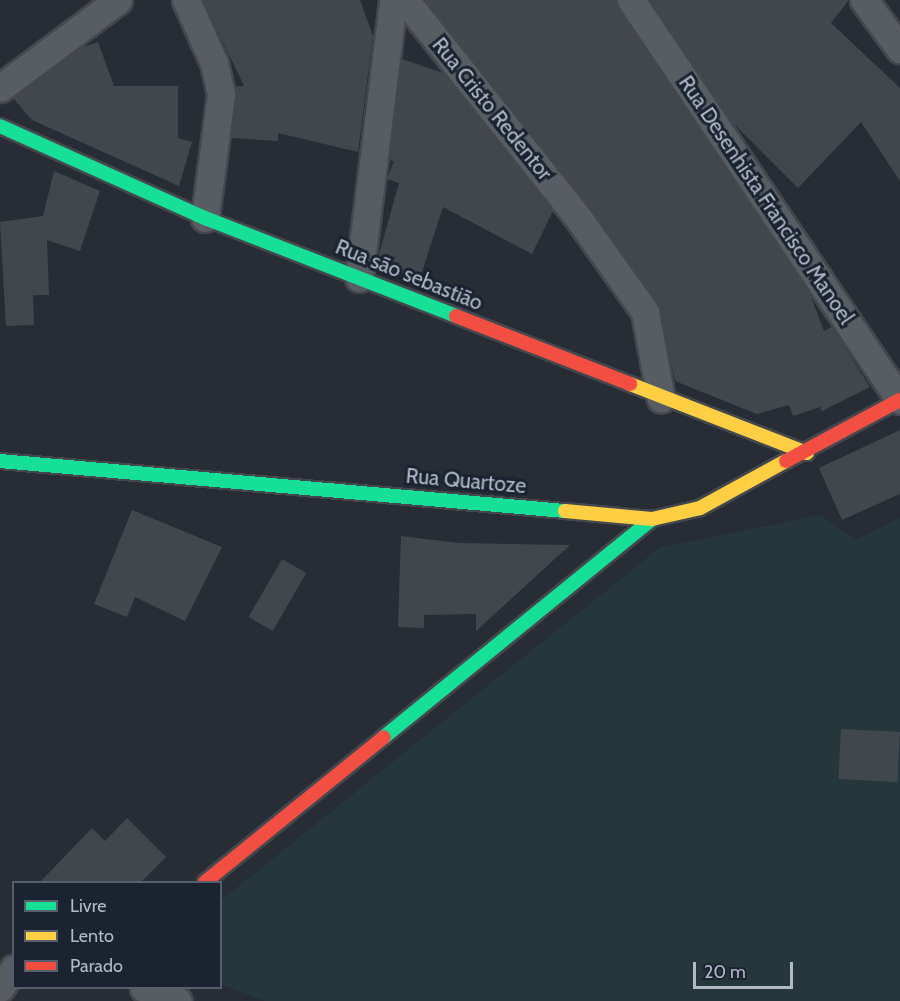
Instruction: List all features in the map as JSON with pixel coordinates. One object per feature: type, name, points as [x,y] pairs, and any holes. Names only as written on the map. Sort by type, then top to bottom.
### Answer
[{"type":"street","points":[[0,88],[118,0]]},
{"type":"street","points":[[186,0],[214,63],[221,94],[205,218]]},
{"type":"street","points":[[359,278],[393,0]]},
{"type":"street","name":"Rua Cristo Redentor","points":[[405,0],[579,219],[645,312],[661,399]]},
{"type":"street","name":"Rua Desenhista Francisco Manoel","points":[[632,0],[900,400]]},
{"type":"street","points":[[864,0],[900,49]]},
{"type":"street","name":"Rua são sebastião","points":[[0,126],[205,218],[661,399],[807,453]]},
{"type":"street","name":"Rua Quartoze","points":[[0,461],[652,519],[700,508],[807,453],[900,400]]},
{"type":"street","points":[[206,881],[652,519]]},
{"type":"street","points":[[149,989],[178,1001]]},
{"type":"shaded area","points":[[820,515],[856,540],[900,518],[900,1001],[265,1001],[222,984],[222,899],[659,548]]},
{"type":"building","points":[[203,0],[360,0],[373,36],[358,152],[278,133],[278,141],[231,138],[235,86],[244,86]]},
{"type":"building","points":[[425,0],[615,0],[810,294],[824,331],[832,327],[870,387],[822,411],[820,407],[793,416],[789,405],[757,414],[675,381],[658,303],[591,209]]},
{"type":"building","points":[[650,0],[849,0],[831,23],[900,88],[900,181],[861,122],[798,188],[731,121]]},
{"type":"building","points":[[98,42],[114,86],[178,86],[178,138],[192,142],[179,186],[32,120],[13,98],[80,48]]},
{"type":"building","points":[[402,59],[443,73],[553,211],[532,254],[443,207],[419,281],[376,265],[399,183],[387,179],[394,161],[389,160]]},
{"type":"building","points":[[54,171],[100,191],[80,251],[47,240],[49,295],[33,295],[34,325],[6,326],[0,222],[43,216]]},
{"type":"building","points":[[900,430],[900,494],[842,520],[819,468]]},
{"type":"building","points":[[132,510],[222,547],[185,621],[135,597],[127,617],[94,604]]},
{"type":"building","points":[[401,536],[459,543],[570,545],[476,631],[476,614],[424,615],[424,628],[398,627]]},
{"type":"building","points":[[282,559],[306,573],[273,631],[248,617]]},
{"type":"building","points":[[841,729],[900,732],[897,782],[838,779]]},
{"type":"building","points":[[127,818],[166,857],[142,881],[41,881],[92,828],[105,841]]},
{"type":"traffic: fast","points":[[0,126],[205,218],[456,316]]},
{"type":"traffic: fast","points":[[0,461],[565,511]]},
{"type":"traffic: fast","points":[[384,737],[652,519]]},
{"type":"traffic: slow","points":[[630,384],[807,453]]},
{"type":"traffic: slow","points":[[565,511],[652,519],[700,508],[786,461]]},
{"type":"traffic: jam","points":[[456,316],[630,384]]},
{"type":"traffic: jam","points":[[786,461],[900,400]]},
{"type":"traffic: jam","points":[[206,881],[384,737]]}]
